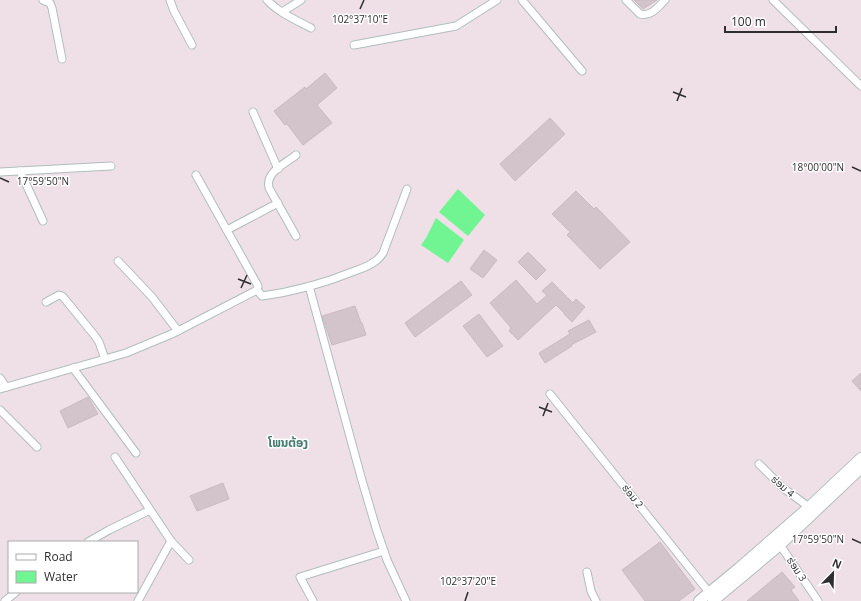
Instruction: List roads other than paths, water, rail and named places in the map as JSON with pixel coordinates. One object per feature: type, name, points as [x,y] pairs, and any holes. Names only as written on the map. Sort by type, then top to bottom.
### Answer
[{"type":"main road","points":[[777,541],[809,507],[861,458]]},
{"type":"main road","points":[[699,601],[713,598],[861,468]]},
{"type":"street","points":[[43,0],[50,3],[52,8],[62,59]]},
{"type":"street","points":[[170,0],[192,45]]},
{"type":"street","points":[[267,0],[282,12],[311,28]]},
{"type":"street","points":[[282,12],[301,0]]},
{"type":"street","points":[[354,45],[456,26],[497,0]]},
{"type":"street","points":[[522,0],[582,71]]},
{"type":"street","points":[[626,0],[640,14],[648,15],[665,0]]},
{"type":"street","points":[[773,0],[861,86]]},
{"type":"street","points":[[253,112],[278,169]]},
{"type":"street","points":[[296,155],[272,172],[268,184],[296,236]]},
{"type":"street","points":[[0,172],[111,166]]},
{"type":"street","points":[[20,171],[43,221]]},
{"type":"street","points":[[196,175],[258,286],[257,290],[262,296],[339,278],[366,267],[380,258],[386,246],[407,189]]},
{"type":"street","points":[[227,230],[278,203]]},
{"type":"street","points":[[118,261],[152,296],[178,331]]},
{"type":"street","points":[[310,286],[360,477],[387,560],[406,601]]},
{"type":"street","points":[[0,378],[3,388],[126,353],[178,331],[257,290]]},
{"type":"street","points":[[46,302],[59,295],[62,296],[95,336],[99,342],[105,359]]},
{"type":"street","points":[[73,368],[136,453]]},
{"type":"street","name":"ຮ່ອມ 2","points":[[550,394],[713,598]]},
{"type":"street","points":[[0,410],[37,447]]},
{"type":"street","points":[[115,457],[171,541],[189,560]]},
{"type":"street","name":"ຮ່ອມ 4","points":[[759,464],[783,488],[809,507]]},
{"type":"street","points":[[90,541],[150,510]]},
{"type":"street","points":[[138,601],[171,541]]},
{"type":"street","name":"ຮ່ອມ 3","points":[[777,541],[818,601]]},
{"type":"street","points":[[313,601],[300,577],[384,551]]},
{"type":"street","points":[[587,572],[591,591],[596,601]]},
{"type":"street","points":[[5,601],[15,593]]},
{"type":"water","points":[[458,189],[485,215],[468,236],[439,212]]},
{"type":"water","points":[[436,218],[464,240],[448,263],[421,245]]},
{"type":"district","name":"ໂພນຕ້ອງ","points":[[288,443]]}]
